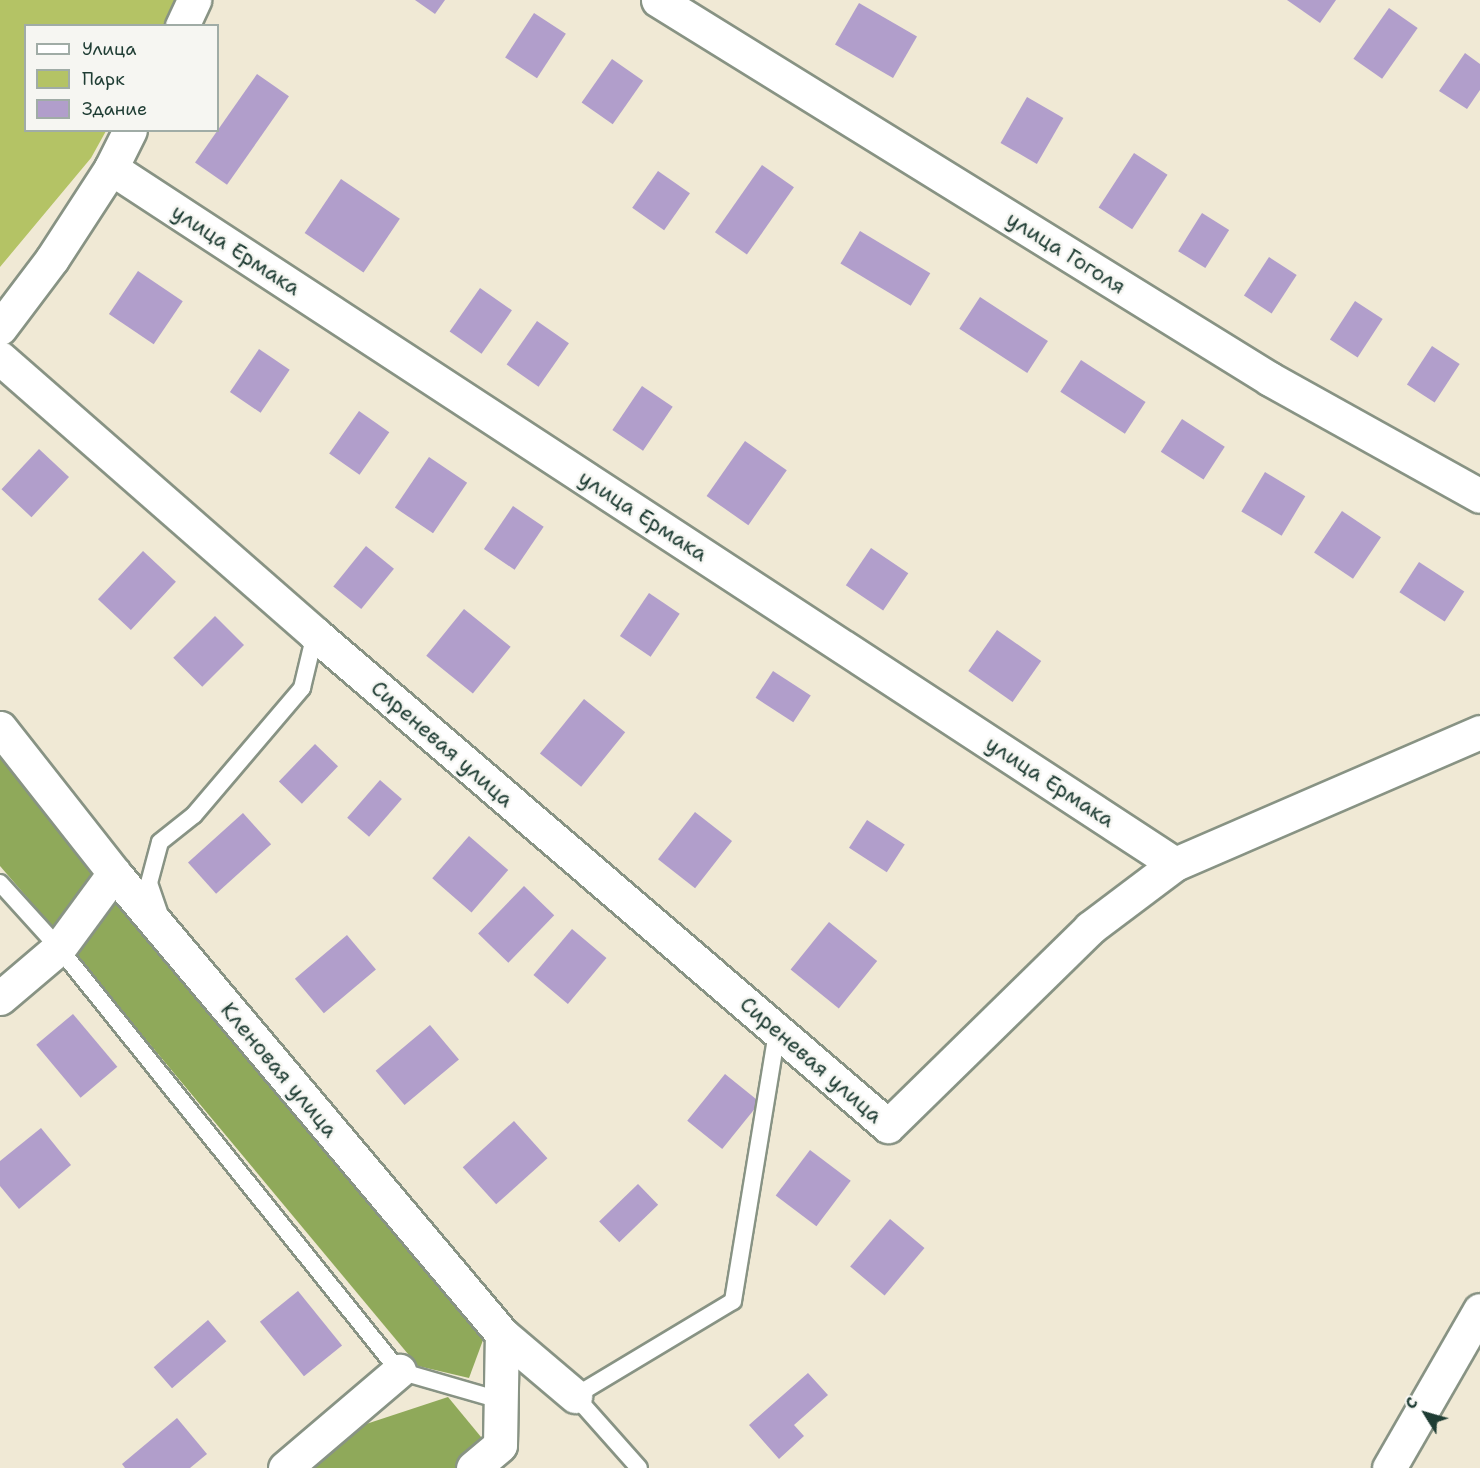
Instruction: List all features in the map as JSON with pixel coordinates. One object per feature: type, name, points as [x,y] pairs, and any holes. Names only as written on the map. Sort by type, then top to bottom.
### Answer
[{"type":"street","points":[[183,24],[194,0]]},
{"type":"street","name":"улица Гоголя","points":[[658,0],[1270,379],[1480,496]]},
{"type":"street","points":[[0,328],[52,259],[111,168],[129,132]]},
{"type":"street","name":"улица Ермака","points":[[111,168],[1175,864]]},
{"type":"street","name":"Сиреневая улица","points":[[0,358],[315,634],[888,1126],[1090,928],[1175,864]]},
{"type":"street","name":"Кленовая улица","points":[[0,728],[114,873],[502,1334],[575,1396]]},
{"type":"street","points":[[1175,864],[1480,732]]},
{"type":"street","points":[[0,998],[59,948],[114,873]]},
{"type":"street","points":[[1389,1468],[1480,1310]]},
{"type":"street","points":[[473,1468],[500,1445],[503,1401],[502,1334]]},
{"type":"street","points":[[285,1468],[399,1371]]},
{"type":"lane","points":[[167,936],[150,883],[160,842],[194,815],[302,688],[315,634]]},
{"type":"lane","points":[[0,883],[59,948],[399,1371],[503,1401]]},
{"type":"lane","points":[[639,1468],[575,1396],[733,1301],[777,1031]]},
{"type":"green space","points":[[0,0],[177,0],[165,24],[24,24],[24,132],[105,132],[91,158],[0,267]]},
{"type":"green space","points":[[0,749],[100,868],[56,931],[0,866]]},
{"type":"green space","points":[[114,884],[486,1332],[469,1378],[418,1366],[68,946]]},
{"type":"green space","points":[[448,1397],[486,1443],[456,1468],[309,1468],[357,1427]]},
{"type":"building","points":[[415,0],[445,0],[435,14]]},
{"type":"building","points":[[1287,0],[1336,0],[1320,23]]},
{"type":"building","points":[[859,3],[917,36],[893,78],[835,45]]},
{"type":"building","points":[[1389,8],[1418,28],[1382,79],[1353,59]]},
{"type":"building","points":[[534,13],[566,34],[537,78],[505,57]]},
{"type":"building","points":[[1465,53],[1480,64],[1480,90],[1467,109],[1439,91]]},
{"type":"building","points":[[612,59],[643,81],[613,124],[582,102]]},
{"type":"building","points":[[257,74],[289,96],[227,185],[195,162],[216,132],[219,132],[219,128]]},
{"type":"building","points":[[1027,97],[1063,118],[1037,164],[1000,143]]},
{"type":"building","points":[[1134,153],[1168,175],[1132,229],[1099,208]]},
{"type":"building","points":[[762,165],[794,187],[747,255],[715,232]]},
{"type":"building","points":[[658,171],[690,193],[664,230],[632,208]]},
{"type":"building","points":[[341,179],[400,219],[364,273],[305,233]]},
{"type":"building","points":[[1202,213],[1229,230],[1205,268],[1178,251]]},
{"type":"building","points":[[860,231],[930,273],[911,306],[840,264]]},
{"type":"building","points":[[1269,257],[1297,275],[1272,314],[1244,296]]},
{"type":"building","points":[[138,271],[183,301],[154,344],[109,314]]},
{"type":"building","points":[[480,288],[512,310],[482,354],[450,331]]},
{"type":"building","points":[[980,297],[1048,341],[1027,373],[959,329]]},
{"type":"building","points":[[1355,301],[1383,319],[1358,358],[1330,340]]},
{"type":"building","points":[[537,321],[569,343],[539,387],[507,364]]},
{"type":"building","points":[[1432,346],[1460,364],[1435,403],[1407,385]]},
{"type":"building","points":[[259,349],[290,370],[261,413],[230,392]]},
{"type":"building","points":[[1081,360],[1146,402],[1125,434],[1060,392]]},
{"type":"building","points":[[642,386],[673,407],[643,451],[612,430]]},
{"type":"building","points":[[359,411],[389,432],[359,475],[329,454]]},
{"type":"building","points":[[1182,419],[1225,447],[1204,479],[1161,452]]},
{"type":"building","points":[[745,441],[787,470],[748,525],[707,496]]},
{"type":"building","points":[[39,449],[69,477],[31,517],[1,489]]},
{"type":"building","points":[[429,457],[467,483],[433,533],[395,508]]},
{"type":"building","points":[[1265,472],[1305,496],[1282,536],[1241,511]]},
{"type":"building","points":[[513,506],[544,527],[515,570],[484,549]]},
{"type":"building","points":[[1342,511],[1381,537],[1353,579],[1314,552]]},
{"type":"building","points":[[366,546],[394,569],[361,609],[333,586]]},
{"type":"building","points":[[871,548],[908,573],[883,610],[846,585]]},
{"type":"building","points":[[143,551],[176,582],[131,630],[98,599]]},
{"type":"building","points":[[1419,562],[1464,591],[1445,622],[1399,592]]},
{"type":"building","points":[[649,593],[680,614],[651,657],[620,636]]},
{"type":"building","points":[[464,609],[511,647],[473,693],[426,656]]},
{"type":"building","points":[[215,616],[244,645],[202,687],[173,658]]},
{"type":"building","points":[[997,630],[1041,661],[1013,702],[968,671]]},
{"type":"building","points":[[773,671],[811,696],[793,722],[756,698]]},
{"type":"building","points":[[584,699],[625,732],[581,787],[540,753]]},
{"type":"building","points":[[315,744],[338,766],[302,804],[279,781]]},
{"type":"building","points":[[380,780],[402,799],[369,837],[347,818]]},
{"type":"building","points":[[695,812],[732,841],[695,888],[658,859]]},
{"type":"building","points":[[243,813],[271,844],[216,894],[188,863]]},
{"type":"building","points":[[867,820],[905,845],[887,872],[849,848]]},
{"type":"building","points":[[469,836],[508,870],[472,912],[432,878]]},
{"type":"building","points":[[524,886],[554,915],[508,963],[478,933]]},
{"type":"building","points":[[829,922],[877,961],[839,1008],[791,969]]},
{"type":"building","points":[[572,929],[606,958],[568,1004],[533,975]]},
{"type":"building","points":[[347,935],[376,969],[324,1013],[295,979]]},
{"type":"building","points":[[73,1014],[117,1067],[81,1098],[36,1045]]},
{"type":"building","points":[[430,1025],[459,1059],[405,1105],[376,1071]]},
{"type":"building","points":[[725,1074],[760,1102],[722,1149],[687,1121]]},
{"type":"building","points":[[514,1121],[547,1158],[496,1204],[463,1167]]},
{"type":"building","points":[[41,1128],[71,1165],[19,1209],[0,1186],[0,1161]]},
{"type":"building","points":[[810,1150],[851,1181],[816,1226],[776,1196]]},
{"type":"building","points":[[638,1184],[658,1205],[619,1242],[599,1222]]},
{"type":"building","points":[[890,1219],[924,1248],[885,1295],[850,1266]]},
{"type":"building","points":[[298,1291],[342,1345],[304,1376],[260,1322]]},
{"type":"building","points":[[208,1320],[226,1341],[172,1388],[154,1367]]},
{"type":"building","points":[[808,1373],[828,1395],[794,1425],[804,1436],[779,1459],[749,1425]]},
{"type":"building","points":[[177,1418],[207,1454],[190,1468],[125,1468],[122,1464]]}]
